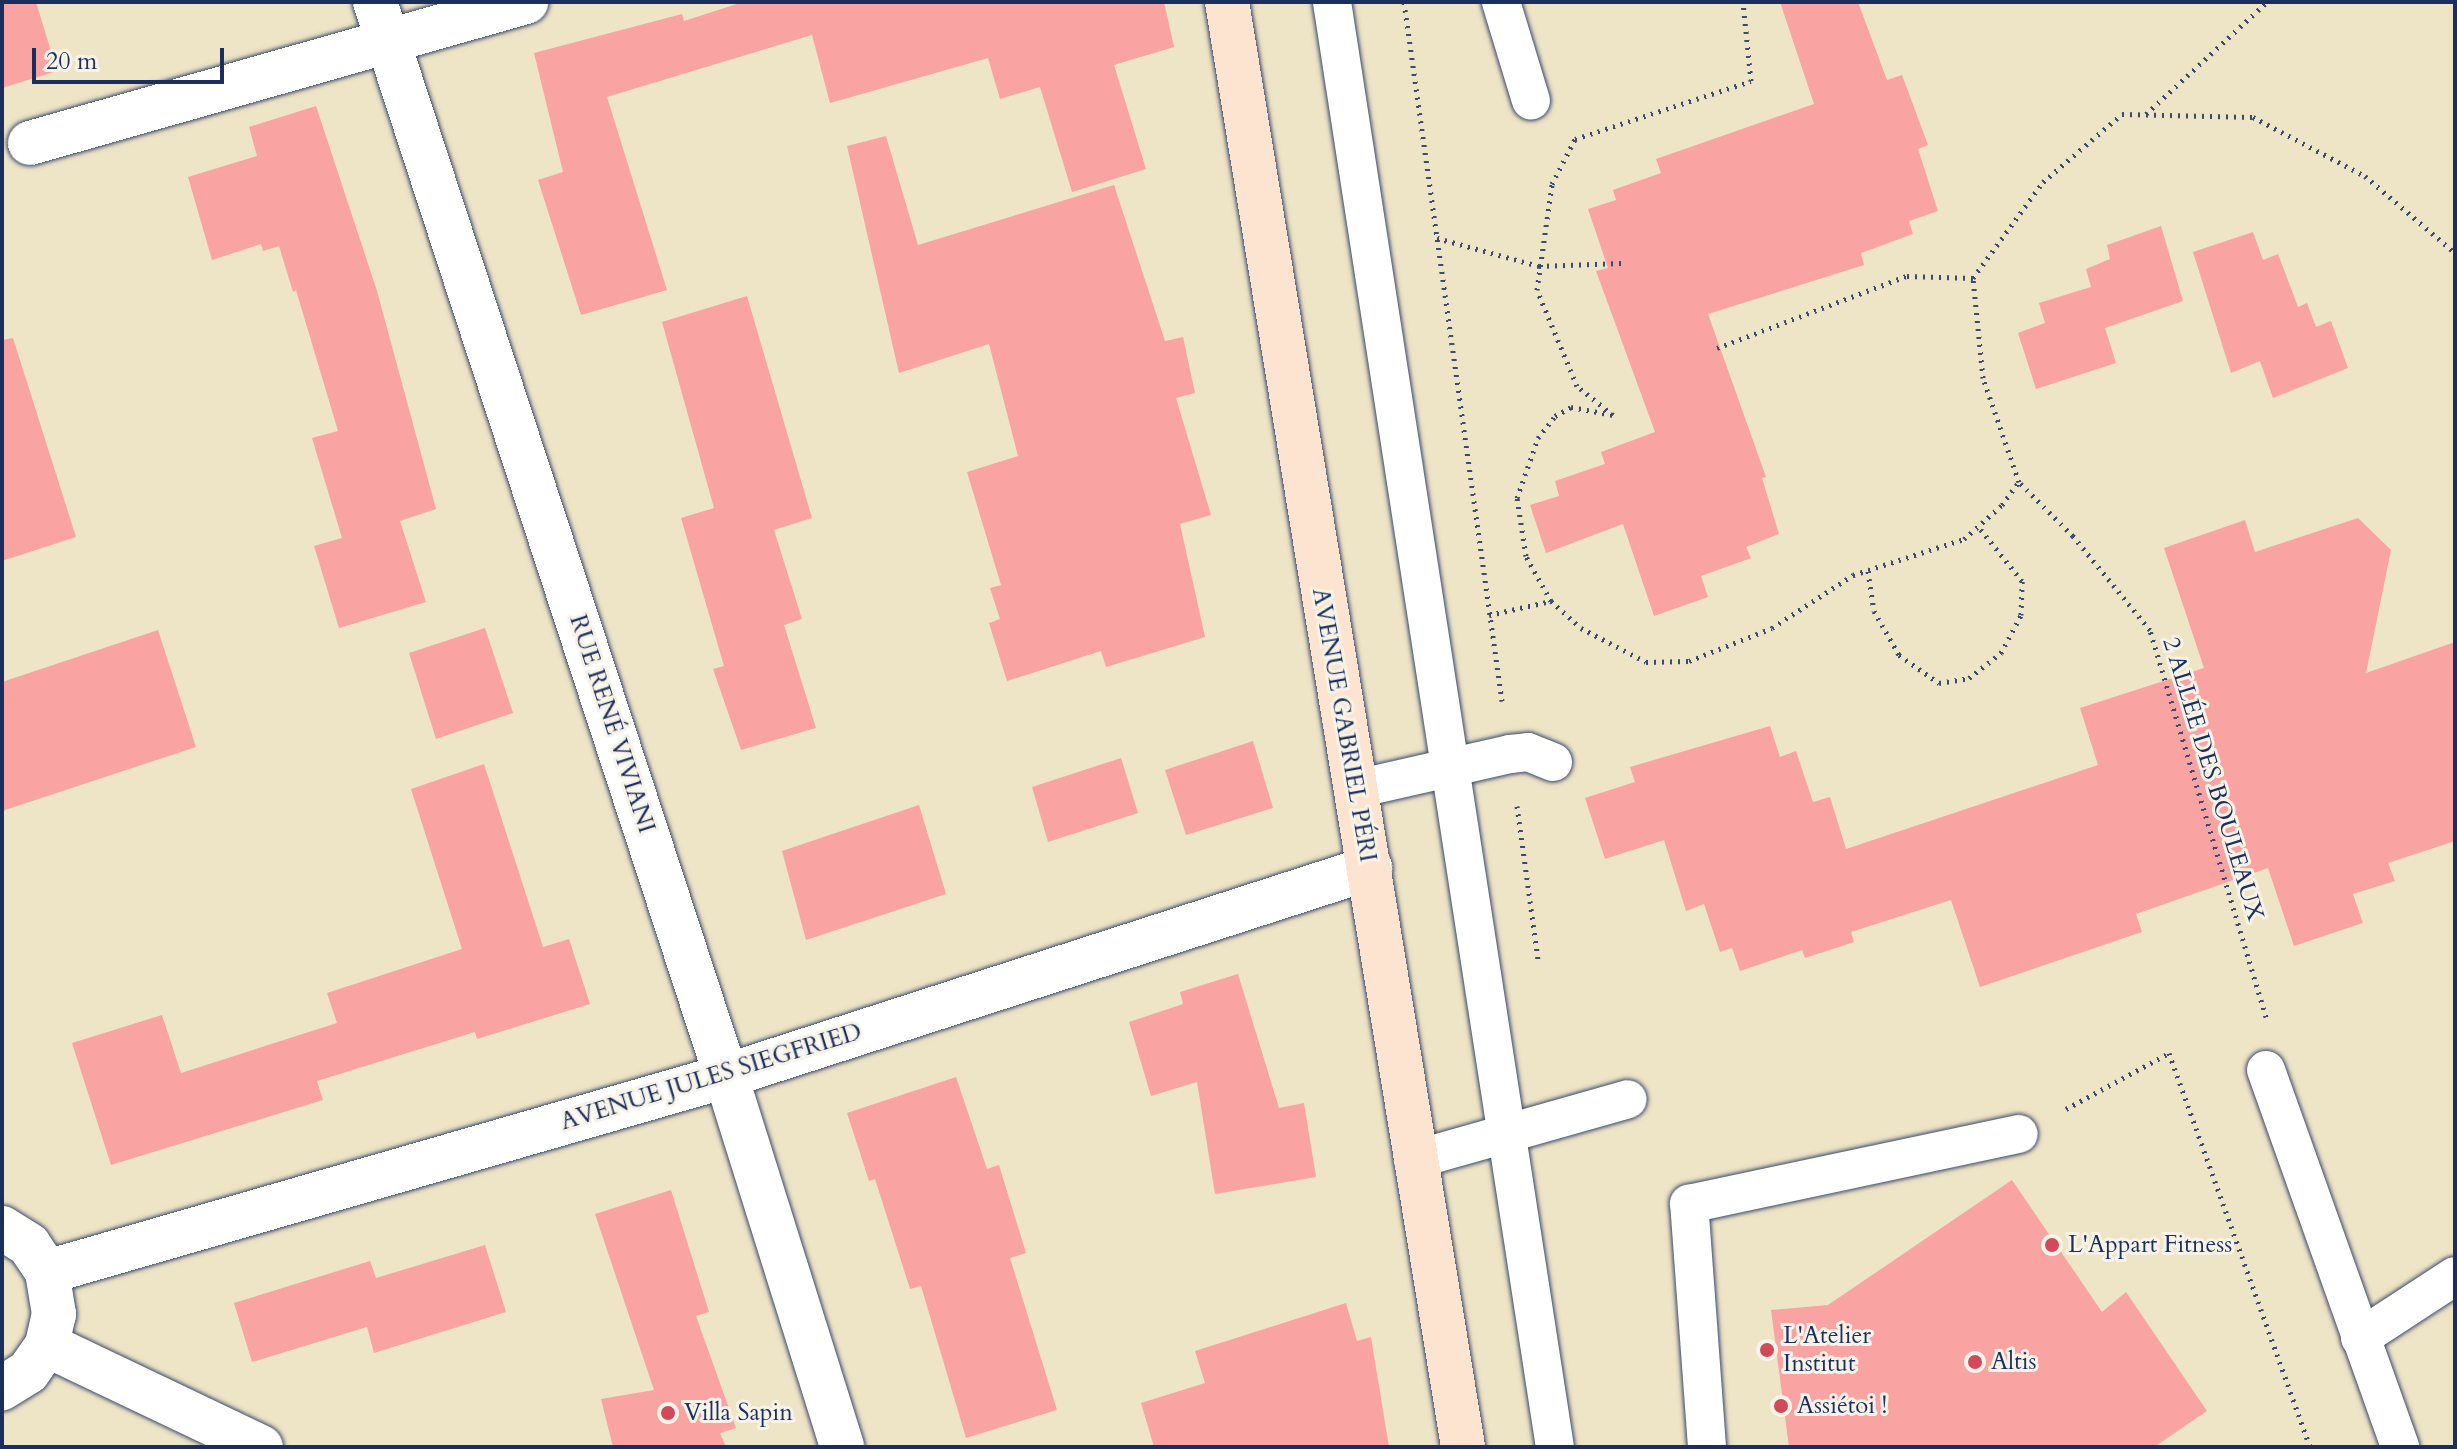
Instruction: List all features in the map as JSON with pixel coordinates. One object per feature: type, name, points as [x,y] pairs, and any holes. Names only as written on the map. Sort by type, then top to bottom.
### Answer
[{"type":"street","name":"RUE RENÉ VIVIANI","points":[[375,2],[726,1076],[842,1447]]},
{"type":"street","points":[[30,143],[526,2]]},
{"type":"street","name":"AVENUE GABRIEL PÉRI","points":[[1227,2],[1320,594],[1370,868],[1413,1160],[1463,1447]]},
{"type":"street","name":"AVENUE JULES SIEGFRIED","points":[[47,1272],[726,1076],[1370,868]]},
{"type":"street","points":[[2,1228],[29,1245],[47,1272],[54,1314],[47,1345],[28,1372],[2,1388]]},
{"type":"street","points":[[47,1345],[261,1447]]},
{"type":"lane","points":[[1332,2],[1555,1447]]},
{"type":"lane","points":[[1501,2],[1531,101]]},
{"type":"lane","points":[[1356,789],[1528,752],[1553,762]]},
{"type":"lane","points":[[2266,1070],[2400,1447]]},
{"type":"lane","points":[[1413,1160],[1628,1099]]},
{"type":"lane","points":[[1707,1447],[1689,1204],[2019,1134]]},
{"type":"lane","points":[[2360,1338],[2455,1276]]},
{"type":"path","points":[[1743,2],[1751,81],[1575,139],[1552,184],[1537,290],[1577,386],[1613,415],[1571,407],[1555,416],[1538,438],[1517,498],[1526,556],[1551,601],[1581,628],[1646,662],[1689,661],[1772,628],[1806,601],[1868,571],[1964,539],[2019,482]]},
{"type":"path","points":[[2146,115],[2267,2]]},
{"type":"path","points":[[1717,348],[1907,276],[1973,278],[2043,182],[2122,114],[2253,117],[2365,176],[2455,253]]},
{"type":"path","points":[[1437,238],[1539,266],[1622,263]]},
{"type":"path","name":"2 ALLÉE DES BOULEAUX","points":[[1973,278],[1983,378],[2019,482],[2073,536],[2150,630],[2269,1030]]},
{"type":"path","points":[[1868,571],[1874,611],[1899,655],[1939,683],[1969,678],[2001,653],[2021,615],[2022,581],[1978,526]]},
{"type":"path","points":[[1489,615],[1551,601]]},
{"type":"path","points":[[2019,1134],[2169,1053],[2310,1447]]},
{"type":"building","points":[[2,2],[36,2],[57,71],[2,88]]},
{"type":"building","points":[[743,2],[1164,2],[1174,47],[1114,65],[1146,169],[1072,192],[1040,87],[1000,99],[988,58],[830,103],[812,35],[607,97],[667,290],[581,315],[538,180],[563,172],[534,53],[682,14],[684,21]]},
{"type":"building","points":[[1780,2],[1858,2],[1887,80],[1902,75],[1928,145],[1918,149],[1938,211],[1909,221],[1913,234],[1861,253],[1864,265],[1708,314],[1766,477],[1762,478],[1779,534],[1746,547],[1751,558],[1701,576],[1708,597],[1654,616],[1623,524],[1546,553],[1530,505],[1559,496],[1555,481],[1605,464],[1601,452],[1655,432],[1596,271],[1608,268],[1588,209],[1616,200],[1613,190],[1661,173],[1656,159],[1814,104]]},
{"type":"building","points":[[316,106],[377,291],[436,509],[400,521],[426,602],[339,628],[314,546],[342,538],[312,438],[338,431],[296,290],[293,292],[279,246],[263,251],[261,244],[212,260],[188,177],[257,156],[249,127]]},
{"type":"building","points":[[886,136],[918,245],[1114,185],[1165,341],[1183,337],[1195,393],[1176,398],[1211,515],[1180,524],[1205,637],[1106,667],[1101,651],[1007,681],[989,623],[1000,619],[990,588],[1001,585],[967,472],[1018,456],[989,344],[899,373],[847,146]]},
{"type":"building","points":[[2161,226],[2183,301],[2105,328],[2116,363],[2036,389],[2018,333],[2045,323],[2039,303],[2091,287],[2086,269],[2110,259],[2107,245]]},
{"type":"building","points":[[2253,232],[2263,260],[2278,254],[2298,307],[2307,303],[2316,327],[2331,321],[2348,368],[2273,398],[2260,361],[2231,373],[2193,252]]},
{"type":"building","points":[[747,296],[812,518],[774,530],[802,619],[784,625],[816,728],[741,750],[713,669],[724,666],[681,518],[714,508],[662,322]]},
{"type":"building","points":[[13,338],[76,537],[2,561],[2,340]]},
{"type":"building","points":[[2358,518],[2391,550],[2366,673],[2455,642],[2455,841],[2388,863],[2395,881],[2353,894],[2363,923],[2294,946],[2268,868],[2136,914],[2142,932],[1980,987],[1951,900],[1851,932],[1854,942],[1805,958],[1802,950],[1740,971],[1732,948],[1720,952],[1704,904],[1686,911],[1664,840],[1605,859],[1585,798],[1635,782],[1630,767],[1770,726],[1780,757],[1796,751],[1813,802],[1830,797],[1846,849],[2098,765],[2080,708],[2204,668],[2164,548],[2245,520],[2255,552]]},
{"type":"building","points":[[485,628],[513,713],[436,739],[409,653]]},
{"type":"building","points":[[158,630],[196,747],[2,811],[2,682]]},
{"type":"building","points":[[1253,741],[1273,808],[1186,835],[1165,770]]},
{"type":"building","points":[[1121,758],[1138,813],[1048,842],[1032,787]]},
{"type":"building","points":[[484,764],[543,947],[569,939],[590,1004],[477,1039],[475,1032],[317,1081],[323,1100],[111,1165],[72,1043],[162,1015],[181,1073],[337,1023],[327,993],[462,949],[411,789]]},
{"type":"building","points":[[919,805],[946,894],[806,940],[782,851]]},
{"type":"building","points":[[1238,974],[1279,1108],[1304,1103],[1316,1177],[1215,1194],[1197,1082],[1151,1096],[1129,1022],[1183,1004],[1180,992]]},
{"type":"building","points":[[956,1077],[987,1169],[999,1165],[1026,1253],[1010,1258],[1057,1410],[966,1438],[921,1286],[910,1289],[875,1179],[869,1181],[847,1113]]},
{"type":"building","name":"Altis","points":[[2012,1180],[2102,1312],[2126,1292],[2207,1411],[2154,1447],[1789,1447],[1771,1310],[1828,1305]]},
{"type":"building","points":[[671,1190],[709,1312],[696,1316],[736,1428],[720,1433],[726,1447],[613,1447],[601,1399],[654,1390],[595,1214]]},
{"type":"building","points":[[485,1245],[506,1312],[374,1353],[367,1327],[252,1362],[234,1303],[370,1261],[376,1278]]},
{"type":"building","points":[[1346,1303],[1357,1341],[1371,1337],[1389,1447],[1154,1447],[1141,1403],[1205,1383],[1195,1351]]},
{"type":"place","name":"L'Appart Fitness","points":[[2052,1245]]},
{"type":"place","name":"L'Atelier Institut","points":[[1767,1350]]},
{"type":"place","name":"Altis","points":[[1975,1362]]},
{"type":"place","name":"Assiétoi !","points":[[1781,1406]]},
{"type":"place","name":"Villa Sapin","points":[[668,1413]]}]
